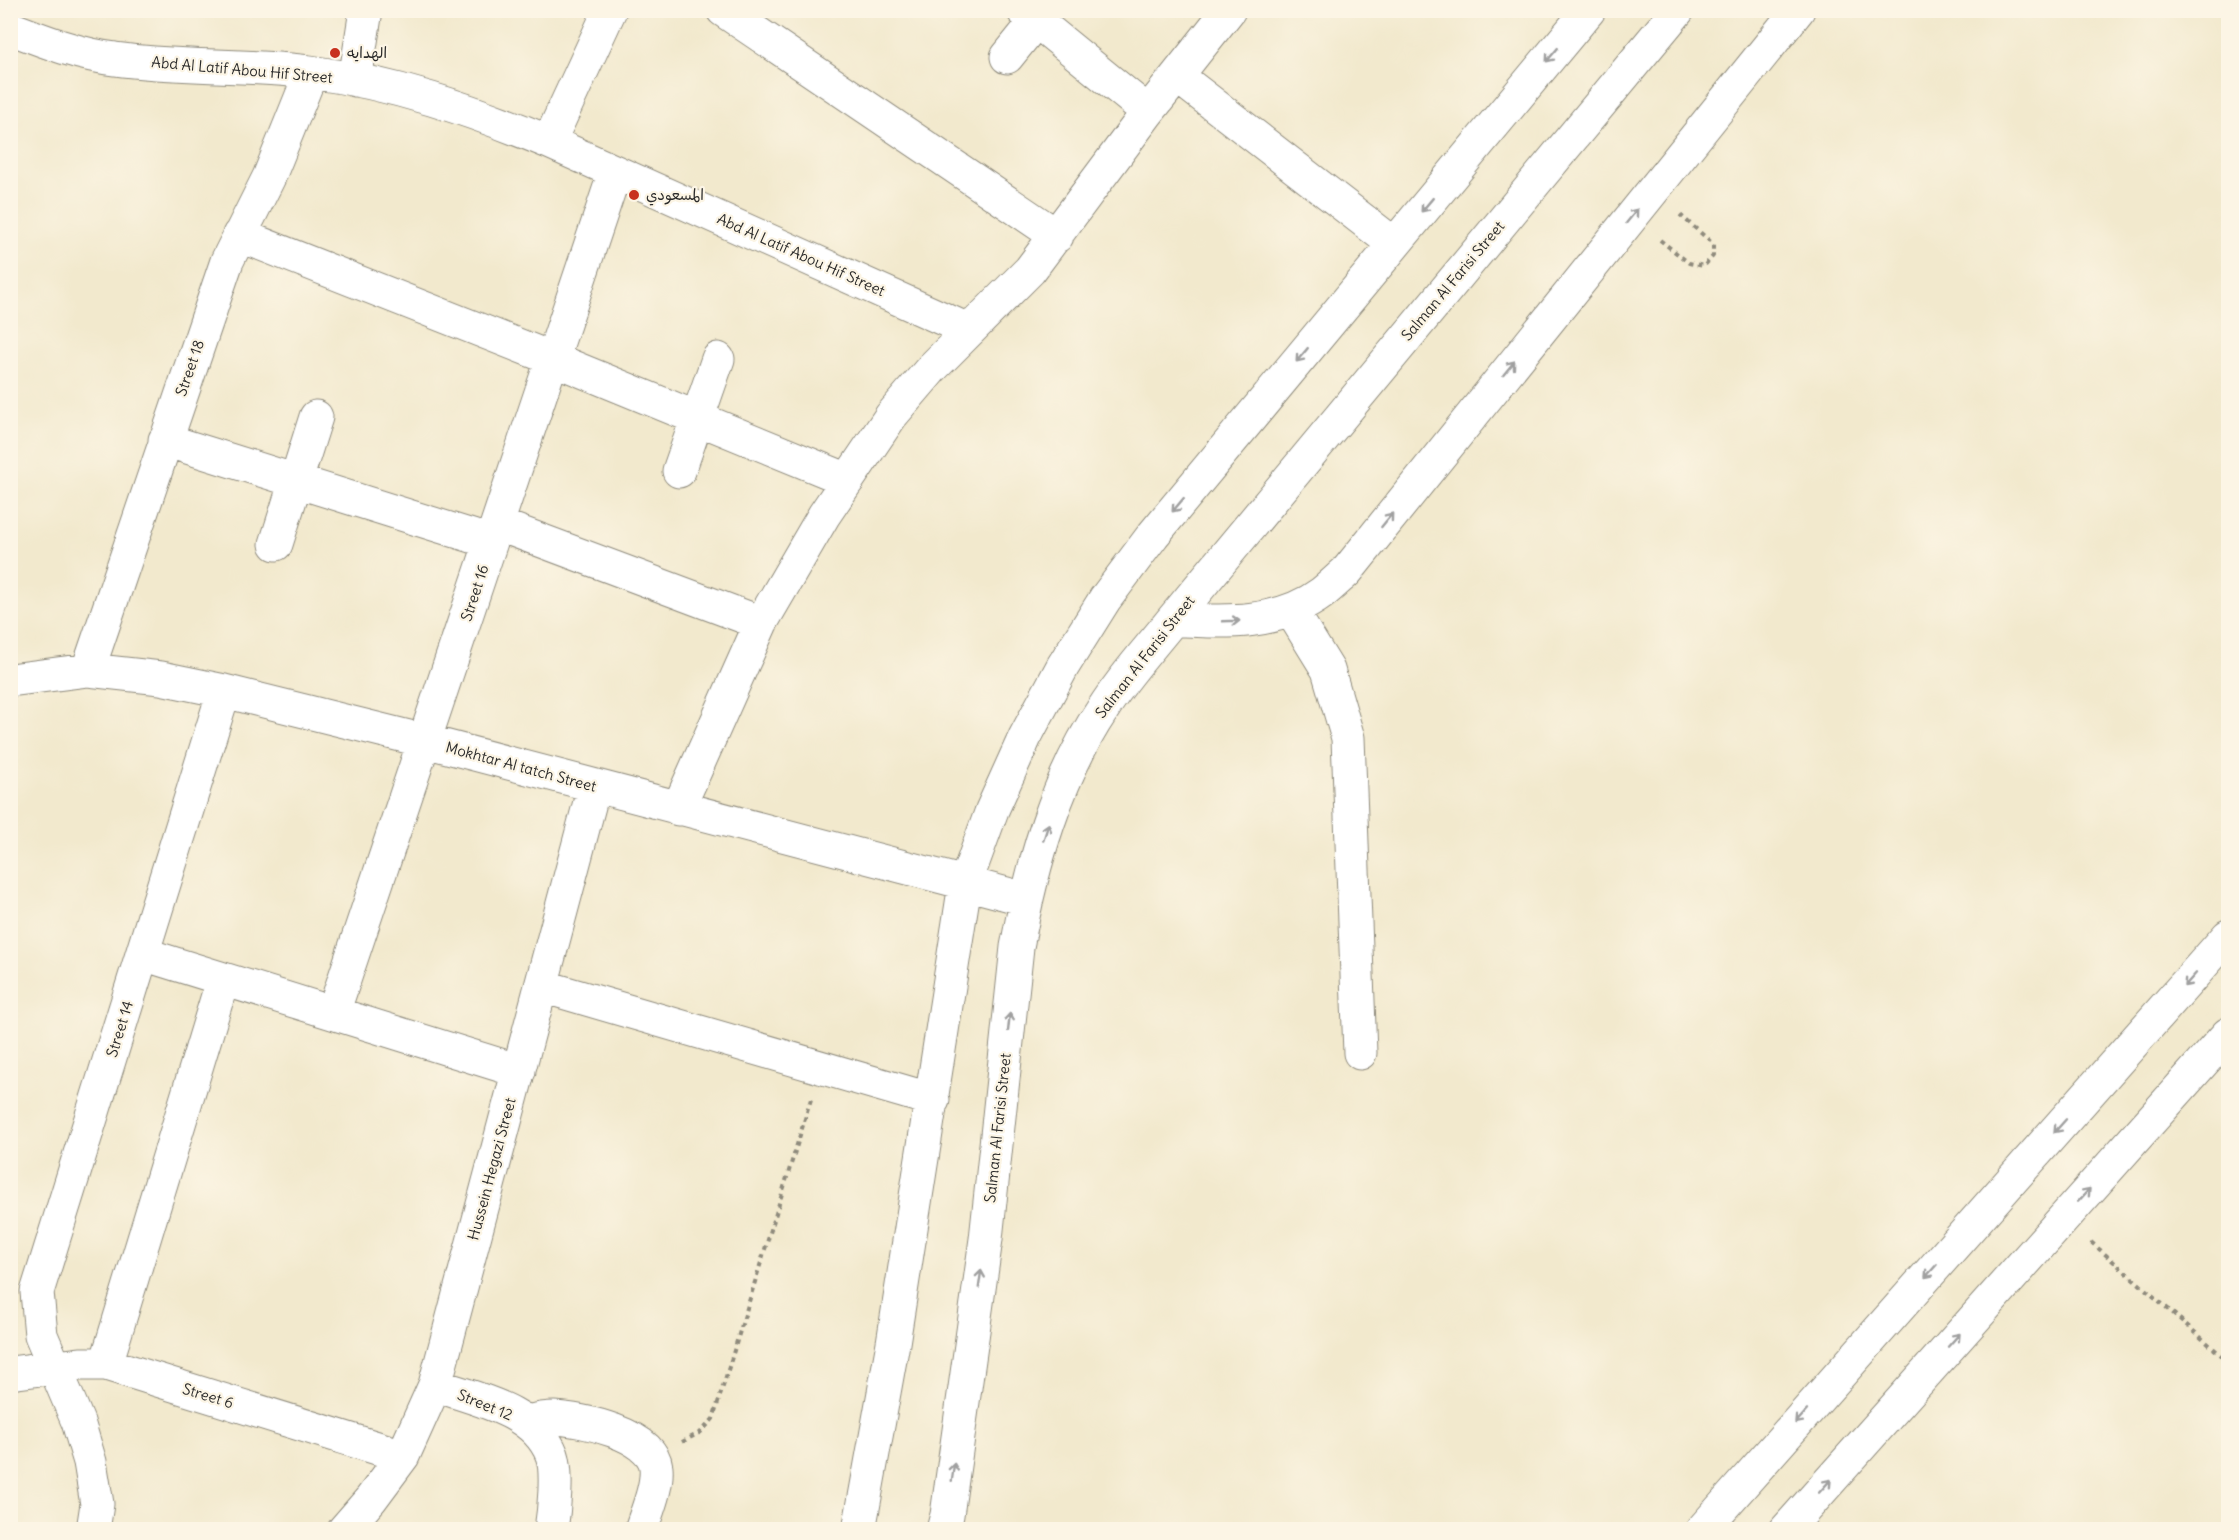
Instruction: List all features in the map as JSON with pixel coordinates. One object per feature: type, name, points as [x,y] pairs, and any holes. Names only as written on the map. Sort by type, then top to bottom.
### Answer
[{"type":"street","points":[[355,80],[366,10]]},
{"type":"street","points":[[549,142],[610,10]]},
{"type":"street","points":[[723,10],[1057,236]]},
{"type":"street","points":[[678,809],[761,623],[796,560],[891,416],[968,330],[1030,270],[1148,112],[1229,10]]},
{"type":"street","points":[[859,1530],[933,1100],[965,884],[992,810],[1025,737],[1063,666],[1105,599],[1153,535],[1589,10]]},
{"type":"street","name":"Salman Al Farisi Street","points":[[943,1530],[986,1239],[1017,947],[1026,899],[1047,826],[1073,763],[1102,709],[1173,619],[1678,10]]},
{"type":"street","points":[[1173,619],[1215,622],[1254,620],[1291,610],[1321,594],[1347,571],[1798,10]]},
{"type":"street","points":[[1007,57],[1030,16],[1148,112]]},
{"type":"street","name":"Abd Al Latif Abou Hif Street","points":[[10,28],[60,47],[113,59],[311,73],[406,90],[549,142],[968,330]]},
{"type":"street","name":"Street 18","points":[[88,670],[227,261],[270,177],[311,73]]},
{"type":"street","points":[[1177,76],[1394,244]]},
{"type":"street","name":"Street 16","points":[[333,1013],[615,172]]},
{"type":"street","points":[[239,235],[553,359],[848,480]]},
{"type":"street","points":[[679,471],[718,360]]},
{"type":"street","points":[[276,544],[316,417]]},
{"type":"street","points":[[165,440],[296,481],[494,533],[761,623]]},
{"type":"street","points":[[1291,610],[1328,670],[1348,738],[1360,1053]]},
{"type":"street","name":"Mokhtar Al tatch Street","points":[[10,680],[88,670],[161,678],[224,691],[425,741],[1026,899]]},
{"type":"street","name":"Street 14","points":[[93,1530],[97,1504],[90,1462],[78,1422],[41,1335],[37,1292],[224,691]]},
{"type":"street","name":"Hussein Hegazi Street","points":[[344,1530],[371,1500],[403,1456],[435,1385],[594,787]]},
{"type":"street","points":[[1702,1530],[2229,936]]},
{"type":"street","points":[[143,954],[519,1071]]},
{"type":"street","points":[[106,1365],[223,979]]},
{"type":"street","points":[[542,986],[933,1100]]},
{"type":"street","points":[[1786,1530],[2229,1034]]},
{"type":"street","name":"Street 6","points":[[10,1373],[80,1364],[106,1365],[403,1456]]},
{"type":"street","name":"Street 12","points":[[435,1385],[501,1409],[526,1422],[544,1440],[553,1456],[551,1530]]},
{"type":"street","points":[[526,1422],[552,1418],[586,1422],[635,1439],[650,1451],[656,1465],[655,1480],[641,1530]]},
{"type":"path","points":[[1632,216],[1689,263],[1704,266],[1713,256],[1711,242],[1653,190]]},
{"type":"path","points":[[650,1451],[687,1440],[701,1432],[713,1419],[821,1067]]},
{"type":"path","points":[[2063,1218],[2229,1361]]},
{"type":"place","name":"الهدايه","points":[[335,53]]},
{"type":"place","name":"المسعودي","points":[[634,195]]}]
